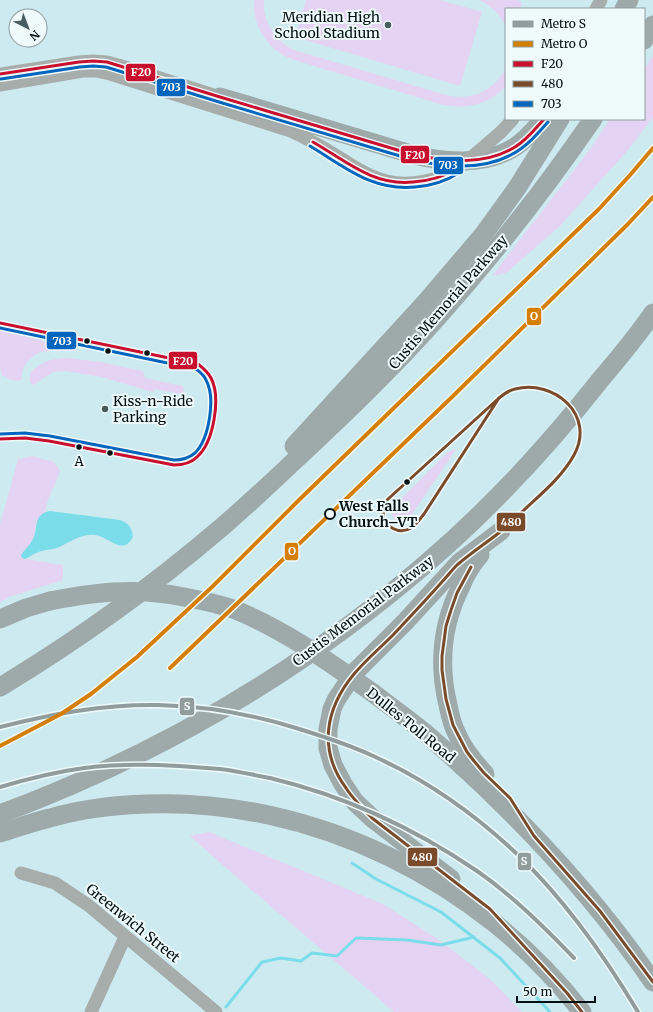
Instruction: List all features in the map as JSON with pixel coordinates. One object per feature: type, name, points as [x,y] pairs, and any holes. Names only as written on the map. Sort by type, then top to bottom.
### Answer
[{"type":"highway","points":[[645,38],[653,25]]},
{"type":"highway","points":[[220,97],[411,154],[446,160],[474,160],[500,154],[517,146],[543,120]]},
{"type":"highway","points":[[146,588],[183,548],[224,515],[257,485],[426,302],[478,241],[501,210],[529,170],[559,120]]},
{"type":"highway","name":"Custis Memorial Parkway","points":[[0,687],[66,645],[146,588],[223,526],[317,440],[402,356],[436,319],[499,245],[543,189],[592,120]]},
{"type":"highway","name":"Custis Memorial Parkway","points":[[0,814],[55,793],[104,771],[152,748],[213,715],[285,671],[353,623],[429,562],[473,522],[516,478],[556,435],[635,338],[653,313]]},
{"type":"highway","points":[[534,836],[510,798],[484,773],[461,742],[453,725],[446,699],[444,682],[442,656],[446,626],[457,593],[469,569],[501,531],[460,562],[405,622],[363,664],[348,682],[332,709],[328,729],[328,748],[331,761],[337,774],[362,810],[490,909],[567,993],[582,1012]]},
{"type":"highway","name":"Dulles Toll Road","points":[[0,619],[26,608],[68,597],[104,593],[145,592],[217,604],[248,615],[279,632],[310,650],[373,693],[423,732],[480,782],[534,836],[600,911],[653,982]]},
{"type":"highway","points":[[0,834],[70,813],[109,807],[148,804],[186,804],[241,810],[278,817],[335,834],[388,856],[424,874],[481,913],[538,962]]},
{"type":"street","points":[[0,74],[79,62],[107,62],[125,66],[220,97]]},
{"type":"street","points":[[0,85],[83,71],[96,71],[110,74],[291,131],[312,141],[361,171],[387,181],[402,183],[425,181],[444,176],[466,162],[501,132],[512,120]]},
{"type":"street","name":"Greenwich Street","points":[[21,873],[55,883],[88,905],[216,1012]]},
{"type":"street","points":[[91,1012],[125,937]]},
{"type":"shaded area","points":[[254,0],[264,0],[265,15],[271,30],[281,41],[294,50],[446,95],[461,97],[475,95],[482,92],[499,79],[505,69],[505,87],[492,98],[478,104],[470,106],[443,105],[291,59],[275,50],[263,36],[254,9]]},
{"type":"shaded area","points":[[306,0],[440,0],[482,12],[460,86],[295,37]]},
{"type":"shaded area","points":[[479,0],[517,0],[522,2],[520,8],[505,8],[505,25],[495,11]]},
{"type":"shaded area","points":[[653,56],[653,117],[628,150],[559,227],[506,273],[492,276],[588,152],[609,120],[645,120],[645,68]]},
{"type":"shaded area","points":[[2,330],[77,351],[40,352],[30,359],[25,365],[21,380],[11,380],[2,375],[0,367],[0,332]]},
{"type":"shaded area","points":[[68,358],[100,362],[143,371],[145,378],[182,386],[184,389],[181,394],[154,389],[153,392],[101,377],[65,371],[53,372],[33,385],[30,382],[30,373],[39,365],[52,360]]},
{"type":"shaded area","points":[[454,449],[455,451],[410,517],[405,521],[396,521],[392,514],[393,507],[448,452]]},
{"type":"shaded area","points":[[32,456],[54,462],[60,471],[47,503],[45,512],[38,518],[36,523],[34,536],[25,559],[63,565],[63,580],[12,596],[0,602],[0,524],[18,459]]},
{"type":"shaded area","points":[[209,832],[383,904],[439,940],[491,980],[522,1012],[394,1012],[190,836]]},
{"type":"water","points":[[50,511],[120,520],[130,526],[133,537],[129,543],[120,545],[100,536],[85,535],[57,548],[36,553],[25,559],[22,558],[21,555],[35,535],[38,518],[44,513]]},
{"type":"waterway","points":[[352,863],[376,879],[441,912],[500,958],[550,1012]]},
{"type":"waterway","points":[[226,1007],[262,962],[281,958],[301,961],[312,953],[337,956],[356,938],[407,940],[441,945],[474,937]]},
{"type":"metro line","name":"O","points":[[0,746],[61,714],[91,694],[137,657],[212,587],[299,500],[599,209],[653,148]]},
{"type":"metro line","name":"O","points":[[170,668],[452,397],[628,224],[653,197]]},
{"type":"metro line","name":"S","points":[[0,727],[59,714],[98,708],[138,705],[193,707],[245,715],[296,728],[353,747],[371,755],[411,775],[449,799],[485,826],[518,855],[552,891],[583,929],[612,970],[638,1012]]},
{"type":"metro line","name":"S","points":[[0,787],[41,776],[73,770],[131,765],[167,765],[220,769],[270,778],[298,785],[378,815],[404,827],[453,855],[477,871],[516,901],[574,958]]},
{"type":"transit line","name":"F20","points":[[0,74],[79,62],[107,62],[411,154],[437,159],[464,161],[477,160],[503,153],[523,141],[543,120]]},
{"type":"transit line","name":"703","points":[[1,79],[80,67],[106,67],[410,159],[453,166],[482,164],[509,156],[522,148],[536,136],[548,122]]},
{"type":"transit line","name":"F20","points":[[313,142],[360,171],[385,180],[399,182],[425,181],[457,169]]},
{"type":"transit line","name":"703","points":[[310,146],[360,176],[385,185],[400,187],[427,186],[444,181],[459,173]]},
{"type":"transit line","name":"F20","points":[[0,323],[198,364],[211,378],[215,396],[214,419],[208,441],[197,457],[192,461],[180,465],[49,441],[25,438],[0,439]]},
{"type":"transit line","name":"703","points":[[0,328],[196,369],[206,380],[209,388],[211,407],[210,418],[200,447],[193,455],[180,460],[50,436],[25,433],[0,434]]},
{"type":"transit line","name":"480","points":[[499,398],[507,392],[530,387],[544,389],[557,395],[567,403],[575,414],[580,426],[579,440],[574,455],[564,471],[551,485],[500,532],[457,565],[393,635],[354,674],[344,687],[331,715],[329,730],[331,759],[337,774],[349,792],[372,818],[490,909],[567,993],[582,1012]]},
{"type":"transit line","name":"480","points":[[499,398],[418,522],[411,528],[402,531],[389,526],[383,512],[387,500],[499,398]]},
{"type":"transit line","name":"480","points":[[471,567],[457,593],[451,610],[446,626],[442,656],[442,670],[446,699],[453,725],[467,752],[474,761],[484,773],[510,798],[534,836],[600,911],[653,982]]},
{"type":"place","name":"Meridian High School Stadium","points":[[388,25]]},
{"type":"place","name":"Kiss-n-Ride Parking","points":[[105,409]]},
{"type":"place","name":"A","points":[[79,447]]},
{"type":"place","name":"West Falls Church–VT","points":[[330,514]]}]
